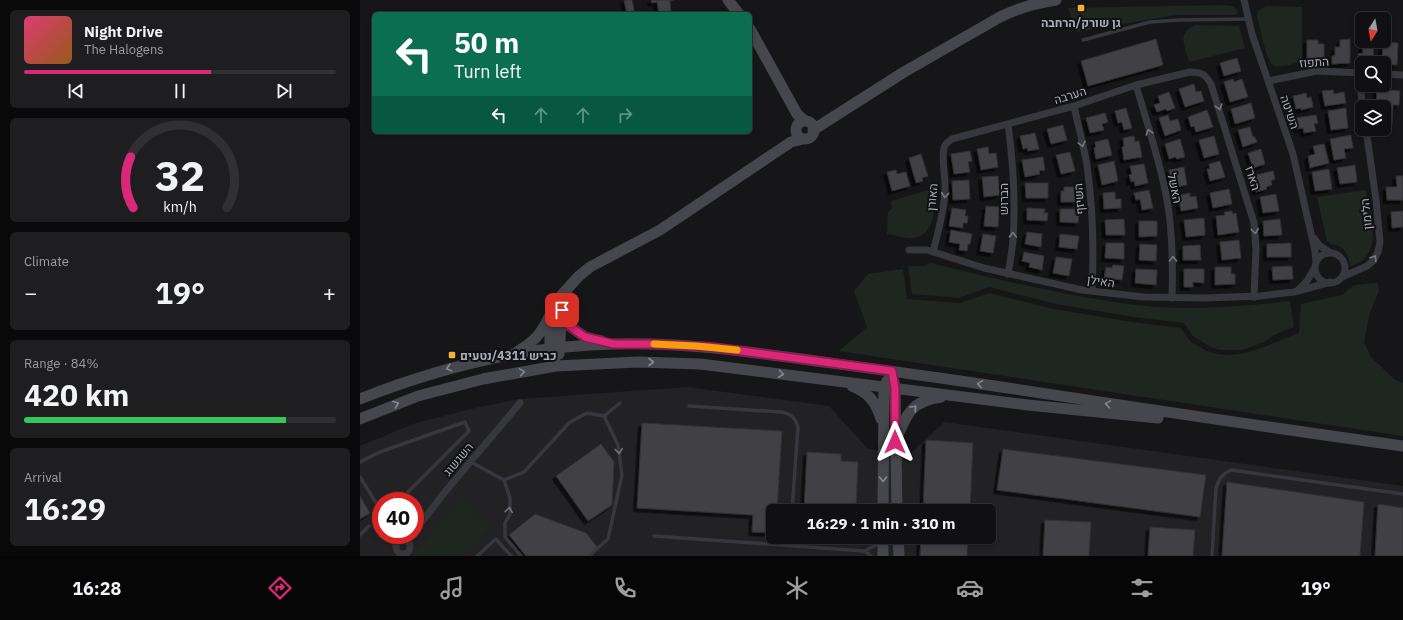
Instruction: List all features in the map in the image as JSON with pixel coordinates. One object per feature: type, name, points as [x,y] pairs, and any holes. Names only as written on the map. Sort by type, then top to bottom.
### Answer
[{"type":"main road","points":[[728,0],[738,12]]},
{"type":"main road","points":[[556,366],[555,348],[550,329],[557,310],[559,298],[579,276],[590,267],[660,230],[804,128],[1000,17],[1030,5],[1056,0]]},
{"type":"main road","points":[[752,33],[804,128]]},
{"type":"main road","points":[[557,310],[568,325],[585,337],[614,344]]},
{"type":"main road","points":[[513,354],[534,341],[557,310]]},
{"type":"main road","points":[[360,399],[408,380],[439,371],[513,354],[555,348],[614,344],[653,344],[717,348],[892,371],[1403,446]]},
{"type":"main road","points":[[360,419],[418,396],[449,387],[514,373],[556,366],[604,363],[677,363],[725,367],[1028,405],[1341,438]]},
{"type":"main road","points":[[883,504],[883,428],[892,371]]},
{"type":"main road","points":[[842,382],[862,390],[868,395],[876,405],[883,428]]},
{"type":"main road","points":[[890,387],[895,442],[898,504]]},
{"type":"main road","points":[[895,442],[905,420],[914,407],[930,398],[954,395]]},
{"type":"main road","points":[[883,544],[883,556]]},
{"type":"main road","points":[[898,544],[899,556]]},
{"type":"street","name":"השיטה","points":[[1244,0],[1292,154],[1315,251],[1315,264]]},
{"type":"street","name":"התפוז","points":[[1268,81],[1317,71],[1355,73]]},
{"type":"street","name":"הערבה","points":[[946,143],[952,139],[1074,106],[1136,85],[1190,72],[1202,73]]},
{"type":"street","name":"הארז","points":[[1202,73],[1211,84],[1252,212],[1256,235],[1254,297]]},
{"type":"street","points":[[1391,74],[1403,75]]},
{"type":"street","name":"האשל","points":[[1136,85],[1168,201],[1172,245],[1172,298]]},
{"type":"street","name":"השיזף","points":[[1074,106],[1090,186],[1093,239],[1092,291]]},
{"type":"street","name":"הברוש","points":[[1008,124],[1014,175],[1014,212],[1013,242],[1008,274]]},
{"type":"street","name":"הלימון","points":[[1342,277],[1367,266],[1373,261],[1378,252],[1380,242],[1367,136]]},
{"type":"street","name":"האורן","points":[[933,252],[944,207],[945,191],[943,156],[946,143]]},
{"type":"street","name":"השיטה","points":[[1311,232],[1320,246],[1330,253]]},
{"type":"street","name":"האילן","points":[[909,250],[928,250],[965,263],[1008,274],[1092,291],[1144,297],[1254,297],[1294,292],[1331,282]]},
{"type":"street","points":[[1294,292],[1303,287],[1308,281],[1315,264],[1322,255],[1330,253],[1335,254],[1342,259],[1345,268],[1342,277],[1335,282],[1331,282],[1320,279],[1315,271],[1315,264]]},
{"type":"street","name":"השגשוג","points":[[424,518],[444,492],[520,403]]},
{"type":"street","points":[[395,544],[397,554],[405,554],[409,551],[410,544]]},
{"type":"lane","points":[[1083,40],[1150,22],[1179,20],[1249,20]]},
{"type":"lane","points":[[504,480],[524,472],[570,422],[587,413],[604,416],[620,403]]},
{"type":"lane","points":[[689,406],[781,412],[796,418],[798,427],[792,504]]},
{"type":"lane","points":[[589,556],[608,539],[622,475],[618,445],[604,416]]},
{"type":"lane","points":[[360,462],[380,452],[465,422],[469,431],[407,492]]},
{"type":"lane","points":[[470,461],[504,480],[510,498],[510,514],[505,523],[505,537],[521,556]]},
{"type":"lane","points":[[1212,556],[1216,488],[1219,478],[1225,472],[1231,470],[1403,494]]},
{"type":"lane","points":[[360,477],[372,496]]},
{"type":"lane","points":[[360,535],[369,526]]},
{"type":"lane","points":[[654,536],[865,551],[871,556]]},
{"type":"lane","points":[[478,556],[496,539],[511,556]]},
{"type":"lane","points":[[865,551],[876,544]]},
{"type":"shaded area","points":[[1232,6],[1238,11],[1236,15],[1175,15],[1077,32],[1068,8]]},
{"type":"shaded area","points":[[1266,6],[1302,7],[1302,62],[1281,66],[1274,66],[1271,64],[1257,16],[1258,11]]},
{"type":"shaded area","points":[[1196,25],[1239,26],[1245,48],[1189,62],[1184,45],[1184,35],[1186,31]]},
{"type":"shaded area","points":[[935,188],[933,218],[926,232],[921,236],[914,238],[887,234],[888,212],[892,209],[891,201]]},
{"type":"shaded area","points":[[1366,190],[1372,222],[1373,234],[1371,245],[1368,254],[1361,261],[1350,266],[1348,256],[1345,251],[1327,241],[1317,197]]},
{"type":"shaded area","points":[[931,263],[1055,292],[1126,304],[1174,308],[1207,308],[1290,301],[1294,327],[1274,335],[1264,342],[1242,350],[1220,350],[1209,346],[1193,336],[1184,323],[1134,317],[1056,304],[989,287],[959,298],[912,294],[908,266],[924,266]]},
{"type":"shaded area","points":[[903,269],[907,299],[960,303],[989,293],[1054,309],[1132,322],[1181,328],[1190,341],[1212,353],[1224,355],[1250,352],[1299,333],[1301,304],[1342,295],[1354,285],[1378,283],[1379,291],[1370,312],[1364,342],[1371,357],[1394,379],[1403,383],[1403,436],[839,351],[867,327],[854,291],[868,274]]},
{"type":"shaded area","points":[[687,387],[829,406],[868,449],[909,455],[944,422],[1403,486],[1403,556],[360,556],[360,446],[413,424],[466,410],[519,399]]},
{"type":"shaded area","points":[[462,496],[490,528],[461,556],[412,556],[422,544],[424,544],[424,542]]},
{"type":"building","points":[[624,0],[632,0],[635,12],[627,12]]},
{"type":"building","points":[[651,0],[674,0],[670,1],[671,12],[659,12],[657,2],[652,3]]},
{"type":"building","points":[[1156,39],[1163,65],[1088,86],[1081,61]]},
{"type":"building","points":[[1350,39],[1350,63],[1332,64],[1332,56],[1335,56],[1335,47],[1340,47],[1340,40]]},
{"type":"building","points":[[1307,40],[1318,40],[1318,44],[1324,44],[1324,62],[1307,62]]},
{"type":"building","points":[[1391,43],[1398,43],[1397,65],[1391,65],[1391,56],[1382,56],[1383,48],[1391,48]]},
{"type":"building","points":[[1363,48],[1373,48],[1374,56],[1358,56],[1358,54],[1363,53]]},
{"type":"building","points":[[1237,58],[1241,71],[1224,76],[1220,63]]},
{"type":"building","points":[[1233,79],[1234,82],[1242,79],[1248,97],[1230,102],[1224,82]]},
{"type":"building","points":[[1194,84],[1196,92],[1201,91],[1204,101],[1185,107],[1179,89]]},
{"type":"building","points":[[1333,90],[1334,94],[1344,92],[1346,103],[1325,106],[1322,91]]},
{"type":"building","points":[[1400,91],[1399,105],[1393,105],[1392,124],[1391,100],[1376,100],[1377,92]]},
{"type":"building","points":[[1169,92],[1175,108],[1157,112],[1154,105],[1160,103],[1158,96]]},
{"type":"building","points":[[1306,93],[1307,98],[1311,97],[1313,107],[1301,110],[1301,108],[1296,109],[1293,96]]},
{"type":"building","points":[[1251,103],[1255,118],[1235,124],[1231,109]]},
{"type":"building","points":[[1126,108],[1132,128],[1124,130],[1122,122],[1118,123],[1115,111]]},
{"type":"building","points":[[1346,108],[1348,128],[1331,130],[1328,111]]},
{"type":"building","points":[[1207,110],[1213,127],[1196,132],[1194,126],[1191,127],[1188,117]]},
{"type":"building","points":[[1105,113],[1108,122],[1102,124],[1104,130],[1090,133],[1086,118]]},
{"type":"building","points":[[1168,115],[1170,121],[1178,119],[1181,130],[1165,136],[1159,118]]},
{"type":"building","points":[[1316,115],[1318,123],[1314,124],[1316,131],[1304,133],[1303,128],[1297,129],[1295,118]]},
{"type":"building","points":[[1063,125],[1067,140],[1051,144],[1047,129]]},
{"type":"building","points":[[1250,127],[1253,137],[1255,137],[1257,142],[1243,147],[1238,130]]},
{"type":"building","points":[[1035,133],[1039,149],[1028,151],[1027,148],[1023,149],[1020,136]]},
{"type":"building","points":[[1351,135],[1353,148],[1344,149],[1346,158],[1334,160],[1330,139]]},
{"type":"building","points":[[1134,136],[1135,142],[1139,141],[1142,157],[1124,160],[1122,147],[1124,146],[1123,138]]},
{"type":"building","points":[[1214,136],[1219,154],[1204,158],[1199,140]]},
{"type":"building","points":[[1108,139],[1112,155],[1096,159],[1094,148],[1096,147],[1095,142]]},
{"type":"building","points":[[1180,139],[1185,157],[1177,159],[1175,157],[1169,159],[1165,144]]},
{"type":"building","points":[[1324,144],[1329,163],[1310,168],[1308,156],[1315,154],[1313,146]]},
{"type":"building","points":[[988,147],[989,154],[996,153],[998,167],[981,170],[977,149]]},
{"type":"building","points":[[1261,149],[1265,164],[1253,168],[1248,153]]},
{"type":"building","points":[[970,151],[972,161],[968,162],[970,172],[954,174],[951,154]]},
{"type":"building","points":[[1070,152],[1075,171],[1061,174],[1056,155]]},
{"type":"building","points":[[921,154],[928,176],[922,178],[923,181],[916,183],[909,158]]},
{"type":"building","points":[[1043,157],[1045,170],[1039,171],[1040,174],[1025,177],[1022,160]]},
{"type":"building","points":[[1114,161],[1118,181],[1102,185],[1098,165]]},
{"type":"building","points":[[1220,161],[1225,177],[1210,181],[1207,169],[1210,169],[1209,164]]},
{"type":"building","points":[[1144,164],[1148,183],[1135,186],[1134,181],[1131,182],[1129,175],[1132,174],[1130,166]]},
{"type":"building","points":[[1355,165],[1357,182],[1340,184],[1337,168]]},
{"type":"building","points":[[1184,167],[1187,185],[1176,187],[1174,177],[1170,178],[1169,170]]},
{"type":"building","points":[[1329,169],[1332,189],[1315,191],[1312,172]]},
{"type":"building","points":[[896,170],[897,174],[906,172],[910,186],[892,191],[887,172]]},
{"type":"building","points":[[1273,171],[1275,179],[1271,181],[1272,185],[1266,187],[1267,189],[1256,192],[1252,176]]},
{"type":"building","points":[[998,176],[1000,195],[984,197],[982,177]]},
{"type":"building","points":[[1396,176],[1403,176],[1403,200],[1387,200],[1386,187],[1397,187]]},
{"type":"building","points":[[969,180],[970,199],[953,200],[952,181]]},
{"type":"building","points":[[1025,183],[1048,183],[1048,198],[1026,198]]},
{"type":"building","points":[[1064,187],[1075,187],[1076,202],[1061,202],[1061,191],[1064,191]]},
{"type":"building","points":[[1229,189],[1232,204],[1213,208],[1210,193]]},
{"type":"building","points":[[1149,190],[1153,208],[1142,210],[1140,199],[1136,200],[1134,193]]},
{"type":"building","points":[[1115,192],[1115,199],[1121,199],[1121,208],[1104,209],[1103,193]]},
{"type":"building","points":[[1190,193],[1190,197],[1196,196],[1198,208],[1181,211],[1179,200],[1181,200],[1180,195]]},
{"type":"building","points":[[1276,194],[1279,211],[1263,213],[1260,197]]},
{"type":"building","points":[[986,206],[999,207],[998,227],[984,226]]},
{"type":"building","points":[[952,208],[966,210],[965,216],[968,216],[967,223],[963,223],[963,228],[949,226]]},
{"type":"building","points":[[1027,208],[1045,209],[1044,213],[1048,213],[1047,221],[1027,220]]},
{"type":"building","points":[[1060,209],[1075,209],[1075,215],[1079,215],[1078,223],[1060,222]]},
{"type":"building","points":[[1232,211],[1233,214],[1236,213],[1239,232],[1218,235],[1216,216],[1225,215],[1224,212]]},
{"type":"building","points":[[1403,211],[1403,227],[1392,228],[1391,212]]},
{"type":"building","points":[[1204,218],[1205,235],[1186,237],[1184,220]]},
{"type":"building","points":[[1124,219],[1125,235],[1106,235],[1105,220]]},
{"type":"building","points":[[1280,219],[1282,235],[1264,236],[1263,221]]},
{"type":"building","points":[[1139,221],[1157,221],[1157,236],[1139,237]]},
{"type":"building","points":[[951,230],[972,234],[967,251],[959,250],[960,244],[949,242]]},
{"type":"building","points":[[1027,232],[1042,234],[1041,247],[1025,244]]},
{"type":"building","points":[[983,234],[996,236],[993,253],[980,251]]},
{"type":"building","points":[[1060,234],[1079,236],[1077,249],[1059,247]]},
{"type":"building","points":[[1239,240],[1241,258],[1222,260],[1220,242]]},
{"type":"building","points":[[1106,243],[1124,243],[1124,259],[1105,258]]},
{"type":"building","points":[[1291,243],[1291,257],[1267,257],[1267,244]]},
{"type":"building","points":[[1140,244],[1157,245],[1156,261],[1139,260]]},
{"type":"building","points":[[1200,245],[1201,260],[1183,260],[1183,246]]},
{"type":"building","points":[[1024,252],[1044,256],[1042,270],[1029,267],[1030,263],[1022,261]]},
{"type":"building","points":[[1056,257],[1072,259],[1069,276],[1053,273]]},
{"type":"building","points":[[1113,265],[1124,266],[1122,280],[1104,278],[1106,267],[1112,268]]},
{"type":"building","points":[[1292,266],[1293,279],[1273,280],[1272,267]]},
{"type":"building","points":[[1215,267],[1231,267],[1231,274],[1235,274],[1235,284],[1215,285]]},
{"type":"building","points":[[1136,269],[1157,270],[1156,285],[1135,283]]},
{"type":"building","points":[[1184,269],[1204,269],[1204,283],[1193,282],[1193,287],[1184,287]]},
{"type":"building","points":[[642,423],[782,431],[777,504],[766,504],[766,533],[752,532],[753,515],[637,508]]},
{"type":"building","points":[[926,440],[973,443],[970,504],[923,504]]},
{"type":"building","points":[[601,444],[614,462],[612,505],[588,521],[556,476]]},
{"type":"building","points":[[1003,449],[1206,475],[1200,517],[997,490]]},
{"type":"building","points":[[807,452],[841,454],[841,461],[858,462],[856,504],[804,504]]},
{"type":"building","points":[[1227,482],[1364,502],[1360,556],[1222,556]]},
{"type":"building","points":[[360,496],[370,513],[360,519]]},
{"type":"building","points":[[1378,504],[1403,508],[1403,556],[1375,556]]},
{"type":"building","points":[[535,514],[586,533],[598,548],[588,556],[526,556],[509,535]]},
{"type":"building","points":[[1045,520],[1091,522],[1089,556],[1043,556]]},
{"type":"building","points":[[1150,527],[1195,530],[1193,556],[1148,556]]},
{"type":"building","points":[[921,544],[968,544],[967,556],[920,556]]},
{"type":"slow traffic","points":[[654,344],[737,350]]},
{"type":"place","name":"גן שורק/הרחבה","points":[[1081,8]]},
{"type":"place","name":"כביש 4311/נטעים","points":[[452,355]]},
{"type":"route","points":[[562,310],[568,325],[585,337],[614,344],[653,344],[711,347],[892,371],[895,388],[895,442]]}]
